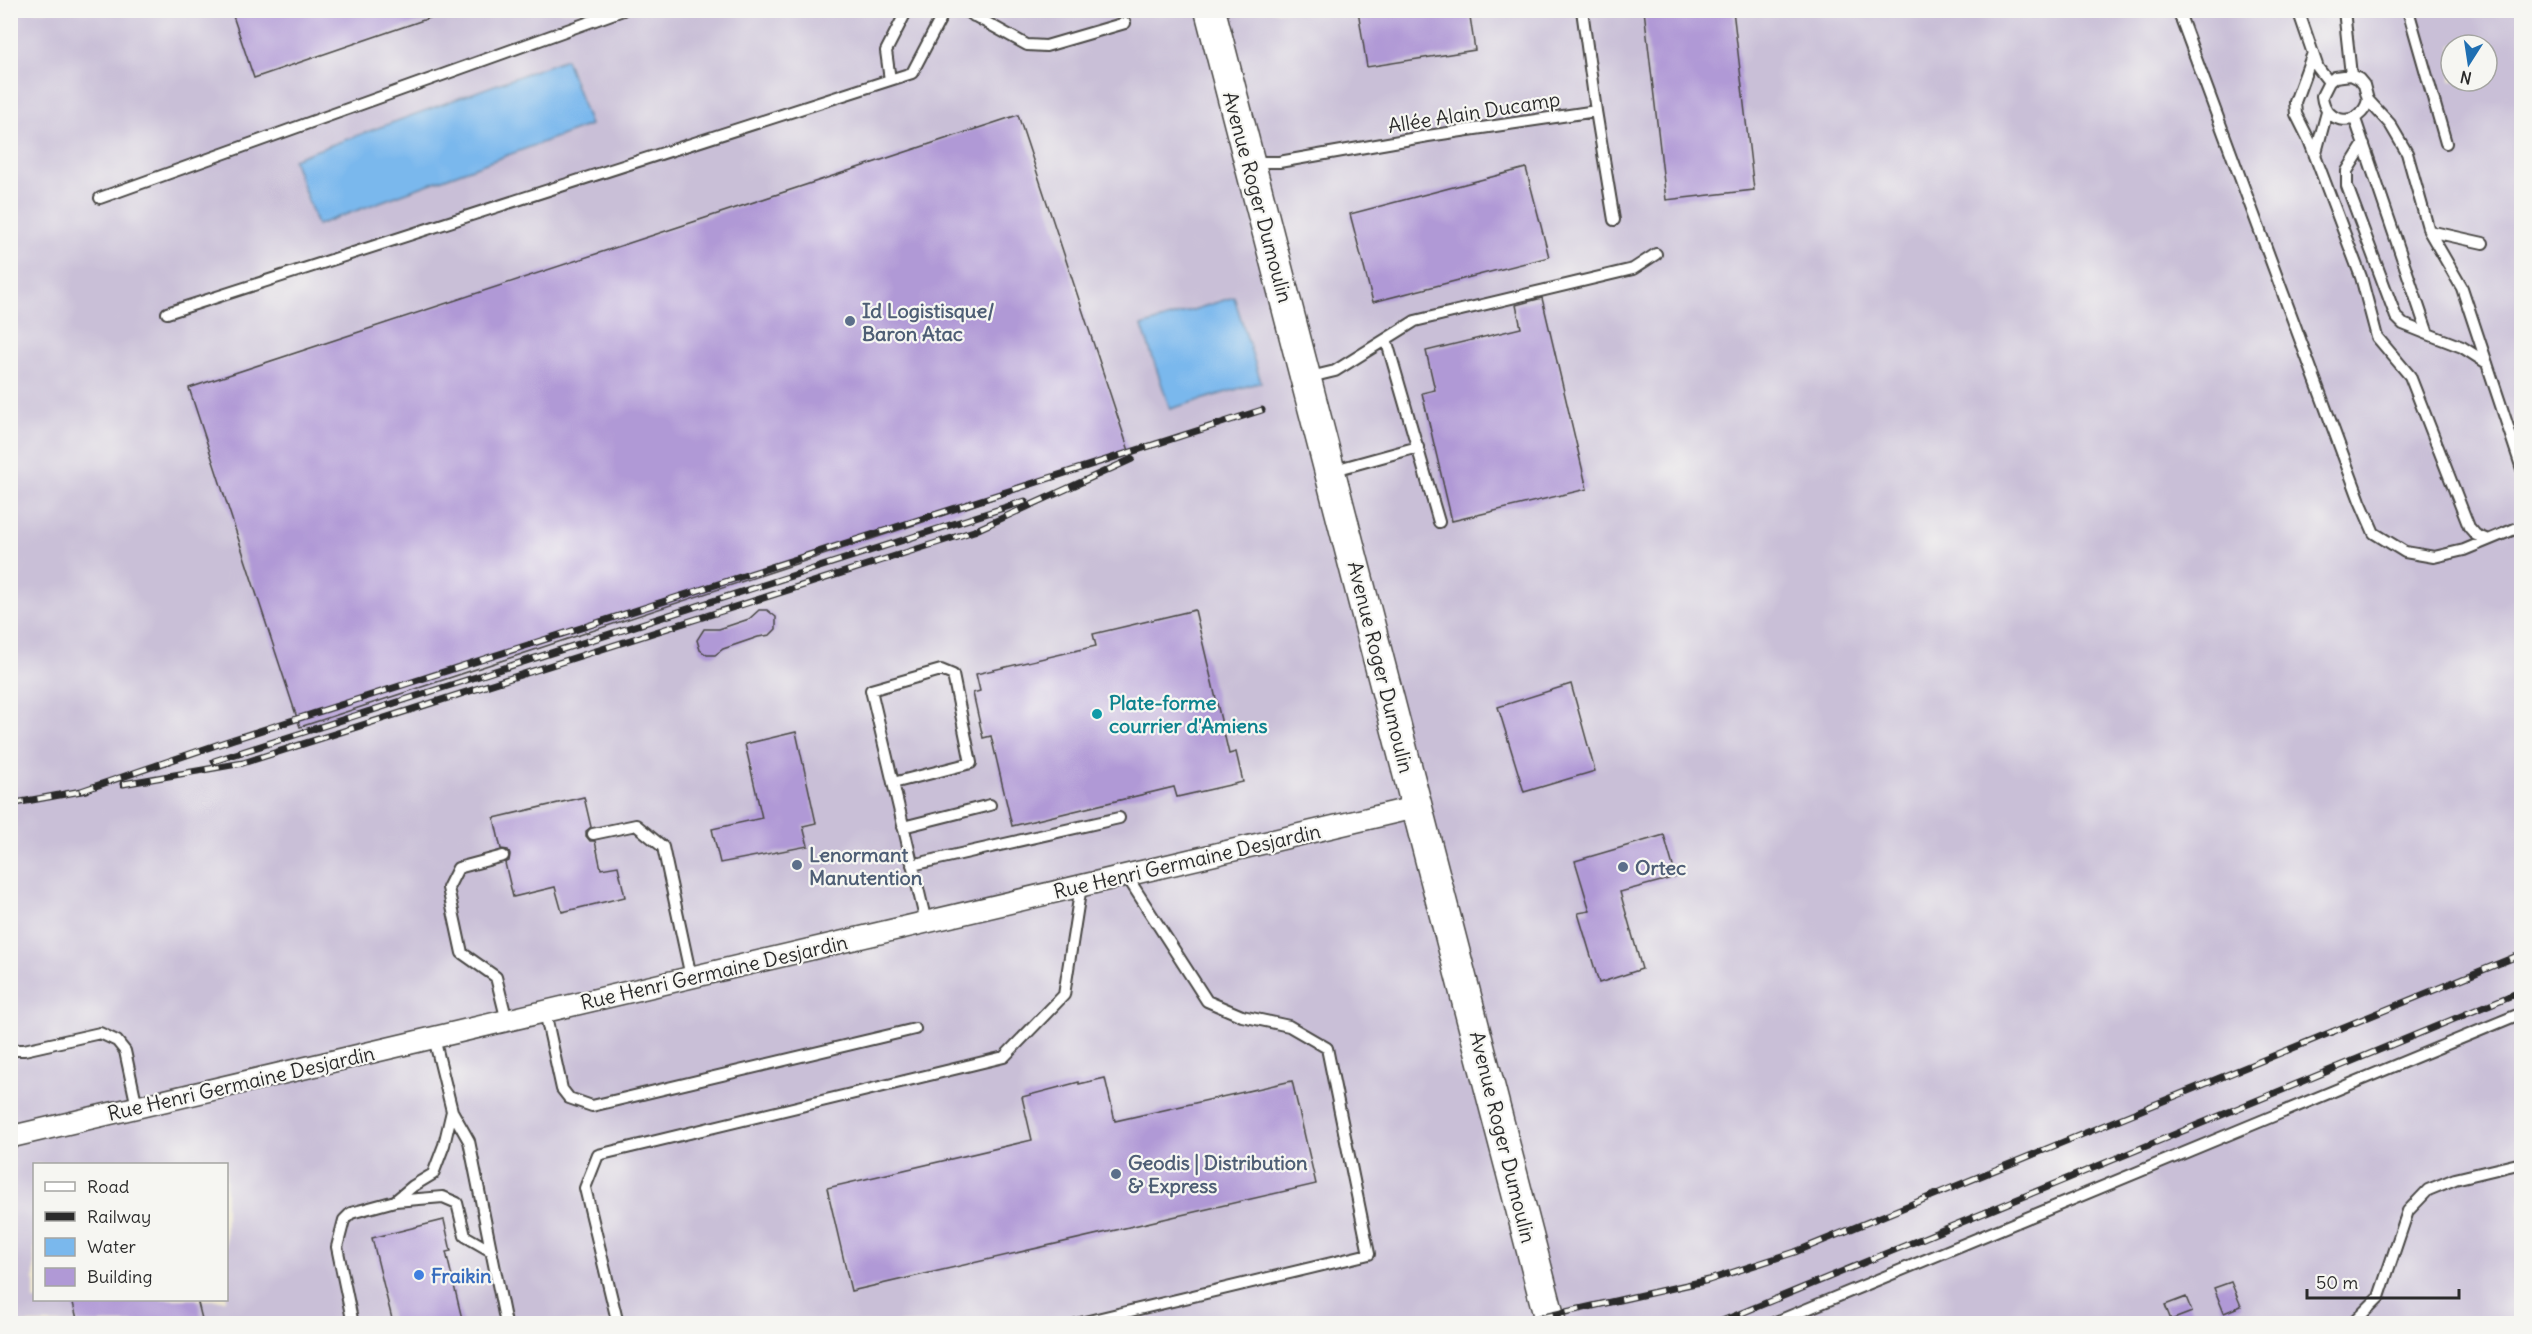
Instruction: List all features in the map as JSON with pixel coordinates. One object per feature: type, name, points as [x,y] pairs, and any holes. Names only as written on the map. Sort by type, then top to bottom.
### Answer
[{"type":"main road","name":"Avenue Roger Dumoulin","points":[[1210,10],[1551,1323]]},
{"type":"street","name":"Rue Henri Germaine Desjardin","points":[[10,1137],[1417,807]]},
{"type":"lane","points":[[100,198],[624,10]]},
{"type":"lane","points":[[890,80],[886,51],[907,10]]},
{"type":"lane","points":[[166,313],[912,73],[945,10]]},
{"type":"lane","points":[[969,13],[991,10]]},
{"type":"lane","points":[[1582,10],[1614,220]]},
{"type":"lane","points":[[2178,10],[2355,490],[2374,533],[2404,552],[2434,557],[2464,550],[2522,526]]},
{"type":"lane","points":[[2298,10],[2318,68],[2329,82]]},
{"type":"lane","points":[[2344,10],[2351,75]]},
{"type":"lane","points":[[2408,10],[2446,143]]},
{"type":"lane","points":[[969,13],[1027,45],[1046,46],[1125,23]]},
{"type":"lane","points":[[2313,53],[2295,102],[2296,114],[2315,156],[2361,276],[2377,337],[2410,376],[2469,527],[2476,535],[2488,540]]},
{"type":"lane","points":[[2315,156],[2327,112],[2322,96],[2329,82],[2335,77],[2351,75],[2364,85],[2368,100],[2390,124],[2407,153],[2429,231],[2462,288],[2522,469]]},
{"type":"lane","points":[[2327,112],[2340,120],[2355,119],[2366,108],[2368,100]]},
{"type":"lane","name":"Allée Alain Ducamp","points":[[1248,162],[1279,162],[1428,136],[1596,111]]},
{"type":"lane","points":[[2355,119],[2428,334]]},
{"type":"lane","points":[[2364,144],[2347,171],[2347,186],[2396,317],[2403,324],[2462,346],[2487,363]]},
{"type":"lane","points":[[2429,231],[2483,243]]},
{"type":"lane","points":[[1306,378],[1335,371],[1415,321],[1633,269],[1656,254]]},
{"type":"lane","points":[[1386,339],[1439,522]]},
{"type":"lane","points":[[1330,471],[1418,447]]},
{"type":"lane","points":[[893,783],[971,763],[953,675],[941,670],[871,690],[912,865],[926,922]]},
{"type":"lane","points":[[903,827],[990,805]]},
{"type":"lane","points":[[912,865],[1119,818]]},
{"type":"lane","points":[[593,834],[636,825],[663,847],[691,977]]},
{"type":"lane","points":[[503,856],[458,868],[448,888],[462,953],[496,977],[507,1021]]},
{"type":"lane","points":[[1076,1323],[1369,1254],[1327,1048],[1289,1026],[1242,1016],[1207,1001],[1126,875]]},
{"type":"lane","points":[[618,1323],[585,1188],[598,1155],[1005,1057],[1064,995],[1081,886]]},
{"type":"lane","points":[[545,1012],[562,1089],[569,1098],[592,1106],[915,1029]]},
{"type":"lane","points":[[1771,1323],[2522,1013]]},
{"type":"lane","points":[[10,1050],[24,1050],[100,1033],[117,1041],[125,1051],[137,1107]]},
{"type":"lane","points":[[434,1038],[452,1111],[469,1141],[506,1323]]},
{"type":"lane","points":[[396,1201],[413,1186],[433,1174],[444,1145],[452,1111]]},
{"type":"lane","points":[[2352,1323],[2379,1297],[2408,1211],[2428,1190],[2455,1179],[2522,1163]]},
{"type":"lane","points":[[353,1323],[337,1247],[344,1220],[351,1213],[396,1201],[443,1197],[457,1203],[465,1236],[491,1251]]},
{"type":"shaded area","points":[[11,11],[2521,11],[2521,1323],[11,1323]]},
{"type":"water","points":[[566,59],[590,125],[317,225],[293,159]]},
{"type":"water","points":[[1234,297],[1261,382],[1170,409],[1142,326]]},
{"type":"building","points":[[231,10],[443,10],[444,13],[254,78]]},
{"type":"building","points":[[1358,10],[1469,10],[1475,50],[1367,67]]},
{"type":"building","points":[[1644,10],[1733,10],[1754,190],[1666,200]]},
{"type":"building","points":[[1018,115],[1130,454],[300,727],[189,388]]},
{"type":"building","points":[[1526,168],[1549,257],[1373,302],[1350,214]]},
{"type":"building","points":[[1542,298],[1587,489],[1452,521],[1422,393],[1435,390],[1426,351],[1521,328],[1516,305]]},
{"type":"building","points":[[759,610],[767,610],[776,617],[776,629],[770,635],[723,649],[715,655],[707,655],[700,650],[697,640],[704,629],[719,629],[749,619]]},
{"type":"building","name":"Plate-forme courrier d'Amiens","points":[[1195,610],[1229,754],[1236,752],[1243,782],[1177,797],[1174,787],[1012,826],[991,736],[983,738],[973,693],[980,691],[976,674],[1096,646],[1093,634]]},
{"type":"building","points":[[1571,684],[1595,771],[1524,792],[1498,707]]},
{"type":"building","points":[[796,732],[816,823],[803,826],[808,846],[720,863],[712,829],[762,818],[745,744]]},
{"type":"building","points":[[584,797],[591,827],[586,831],[586,836],[590,841],[595,841],[601,869],[618,866],[625,897],[562,912],[555,887],[513,897],[505,863],[509,861],[510,855],[508,850],[501,849],[494,818]]},
{"type":"building","points":[[1664,835],[1676,877],[1620,892],[1642,969],[1599,983],[1578,913],[1590,911],[1575,861]]},
{"type":"building","points":[[1105,1078],[1115,1121],[1292,1081],[1316,1184],[851,1291],[827,1188],[1032,1140],[1022,1097],[1079,1082],[1079,1084]]},
{"type":"building","points":[[444,1220],[451,1251],[446,1252],[463,1323],[393,1323],[372,1238]]},
{"type":"building","points":[[2231,1282],[2241,1306],[2224,1313],[2214,1288]]},
{"type":"building","points":[[2186,1297],[2192,1312],[2171,1320],[2165,1305]]},
{"type":"building","points":[[72,1301],[198,1301],[203,1323],[78,1323]]},
{"type":"railway","points":[[81,791],[234,739],[1262,410]]},
{"type":"railway","points":[[123,784],[243,763],[974,531],[1132,459]]},
{"type":"railway","points":[[214,761],[1025,501]]},
{"type":"railway","points":[[10,804],[87,790]]},
{"type":"railway","points":[[1512,1324],[1709,1280],[1795,1252],[2522,954]]},
{"type":"railway","points":[[1715,1324],[2522,991]]},
{"type":"place","name":"Id Logistisque/ Baron Atac","points":[[850,321]]},
{"type":"place","name":"Plate-forme courrier d'Amiens","points":[[1097,714]]},
{"type":"place","name":"Lenormant Manutention","points":[[797,865]]},
{"type":"place","name":"Ortec","points":[[1623,867]]},
{"type":"place","name":"Geodis | Distribution & Express","points":[[1116,1174]]},
{"type":"place","name":"Fraikin","points":[[419,1275]]}]
